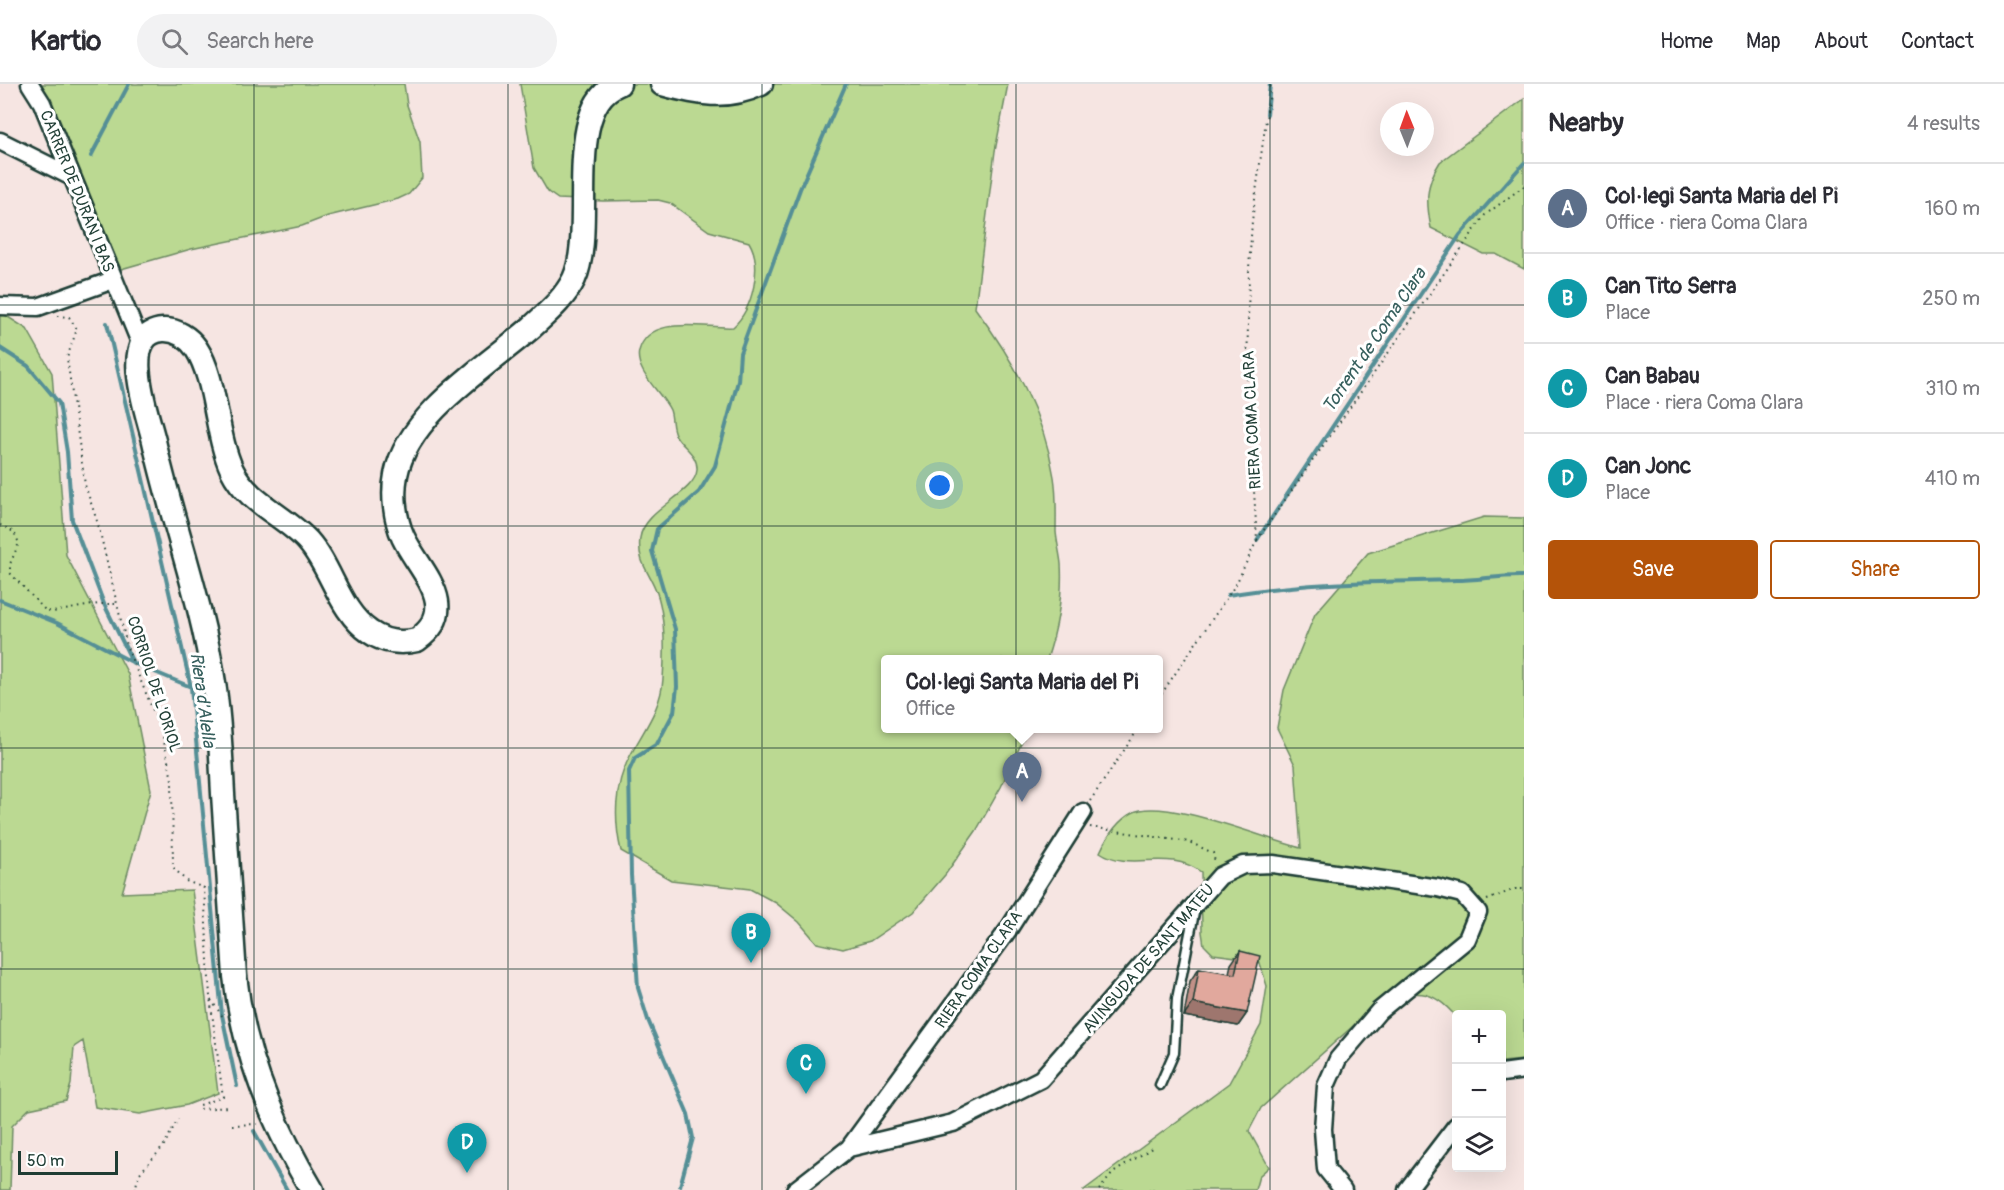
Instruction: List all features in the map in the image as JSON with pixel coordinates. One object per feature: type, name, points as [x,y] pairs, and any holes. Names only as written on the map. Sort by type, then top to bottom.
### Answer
[{"type":"main road","points":[[312,1190],[292,1155],[267,1096],[252,1059],[241,1017],[235,976],[214,684],[142,392],[137,362],[148,338],[164,330],[175,332],[195,347],[207,373],[227,458],[239,482],[255,500],[309,542],[346,606],[369,632],[389,640],[417,640],[431,627],[438,605],[429,577],[403,537],[394,506],[396,476],[400,460],[408,441],[424,419],[547,314],[569,288],[575,277],[583,245],[587,123],[597,102],[606,91],[619,84]]},
{"type":"main road","points":[[662,84],[714,96],[745,91],[761,84]]},
{"type":"street","name":"CARRER DE DURAN I BAS","points":[[30,84],[42,103],[121,300],[148,338]]},
{"type":"street","points":[[0,141],[72,177]]},
{"type":"street","points":[[0,306],[38,307],[113,280]]},
{"type":"street","name":"RIERA COMA CLARA","points":[[795,1190],[849,1148],[1008,930],[1079,818]]},
{"type":"street","name":"AVINGUDA DE SANT MATEU","points":[[849,1148],[953,1124],[1041,1079],[1220,876],[1243,865],[1273,864],[1438,888],[1462,894],[1472,905]]},
{"type":"street","points":[[1343,1190],[1326,1169],[1323,1129],[1326,1086],[1338,1059],[1379,1011],[1467,939],[1478,912],[1472,905]]},
{"type":"street","points":[[1506,1072],[1524,1070]]},
{"type":"street","points":[[1407,1190],[1452,1131]]},
{"type":"lane","points":[[1160,1085],[1174,1053],[1177,999],[1196,902]]},
{"type":"path","name":"RIERA COMA CLARA","points":[[1163,692],[1236,584],[1257,540],[1247,376],[1247,337],[1252,221],[1271,84]]},
{"type":"path","points":[[1257,540],[1485,215],[1524,186]]},
{"type":"path","points":[[47,316],[69,317],[77,329],[68,358],[78,442],[85,484],[98,524],[117,603]]},
{"type":"path","name":"CORRIOL DE L'ORIOL","points":[[0,525],[14,532],[19,543],[10,564],[10,573],[40,607],[53,612],[117,603],[128,650],[164,742],[172,780],[173,867],[186,881],[204,888],[210,997],[223,1097],[200,1104],[200,1109],[229,1107]]},
{"type":"path","points":[[1135,733],[1079,818],[1189,842],[1213,853],[1220,876]]},
{"type":"path","points":[[1472,905],[1515,889],[1524,889]]},
{"type":"path","points":[[135,1190],[139,1174],[163,1147],[178,1119]]},
{"type":"path","points":[[1099,1190],[1113,1173],[1155,1146]]},
{"type":"green space","points":[[38,84],[404,84],[407,105],[420,142],[422,178],[409,194],[398,199],[328,216],[302,226],[191,249],[121,269]]},
{"type":"green space","points":[[520,84],[1008,84],[995,151],[975,308],[1014,367],[1043,431],[1055,484],[1056,532],[1061,564],[1058,613],[1048,655],[881,655],[881,733],[1026,733],[1001,787],[976,831],[945,875],[913,912],[870,941],[843,949],[817,943],[799,922],[776,903],[750,889],[671,880],[621,851],[616,816],[620,780],[659,701],[664,669],[662,614],[657,593],[640,555],[640,538],[650,519],[688,487],[697,470],[693,455],[674,433],[670,410],[641,366],[639,351],[645,339],[666,327],[694,325],[733,327],[751,298],[755,262],[749,242],[709,231],[670,203],[658,200],[558,199],[548,192],[534,168]]},
{"type":"green space","points":[[1524,99],[1524,269],[1496,254],[1483,254],[1431,228],[1428,194],[1435,170],[1440,162]]},
{"type":"green space","points":[[0,312],[27,329],[52,373],[66,555],[128,674],[151,790],[122,893],[192,890],[218,1093],[187,1105],[140,1114],[95,1107],[83,1041],[74,1047],[71,1084],[66,1101],[29,1109],[12,1126],[10,1190],[0,1190]]},
{"type":"green space","points":[[1484,517],[1524,518],[1524,1060],[1506,1062],[1506,1010],[1452,1010],[1452,1013],[1439,1000],[1422,994],[1392,998],[1380,1002],[1261,1108],[1249,1131],[1269,1167],[1259,1176],[1255,1190],[1084,1190],[1229,1083],[1261,1025],[1267,986],[1259,960],[1213,954],[1204,945],[1201,872],[1175,861],[1124,860],[1112,858],[1100,852],[1117,825],[1132,813],[1146,809],[1189,814],[1301,848],[1295,765],[1277,728],[1284,690],[1315,614],[1368,553]]},
{"type":"building","points":[[1240,951],[1260,956],[1247,1013],[1193,1003],[1199,968],[1235,974]]},
{"type":"waterway","points":[[91,156],[129,84]]},
{"type":"waterway","points":[[680,1186],[693,1138],[688,1114],[648,1020],[638,988],[631,875],[629,771],[635,758],[657,744],[674,712],[677,687],[675,629],[652,551],[657,529],[699,492],[715,466],[738,381],[740,353],[800,189],[846,84]]},
{"type":"waterway","points":[[1267,114],[1270,84]]},
{"type":"waterway","name":"Torrent de Coma Clara","points":[[1257,540],[1460,235],[1524,163]]},
{"type":"waterway","name":"Riera d'Alella","points":[[107,323],[191,687],[222,1015],[237,1086]]},
{"type":"waterway","points":[[0,348],[28,366],[59,403],[67,452],[72,520],[104,604],[133,663],[191,687]]},
{"type":"waterway","points":[[1228,595],[1313,585],[1524,576]]},
{"type":"waterway","points":[[0,600],[57,623],[132,662]]},
{"type":"waterway","name":"Riera d'Alella","points":[[254,1131],[287,1190]]},
{"type":"place","name":"Col·legi Santa Maria del Pi","points":[[1022,802]]},
{"type":"place","name":"Can Tito Serra","points":[[751,963]]},
{"type":"place","name":"Can Babau","points":[[806,1094]]},
{"type":"place","name":"Can Jonc","points":[[467,1173]]}]
